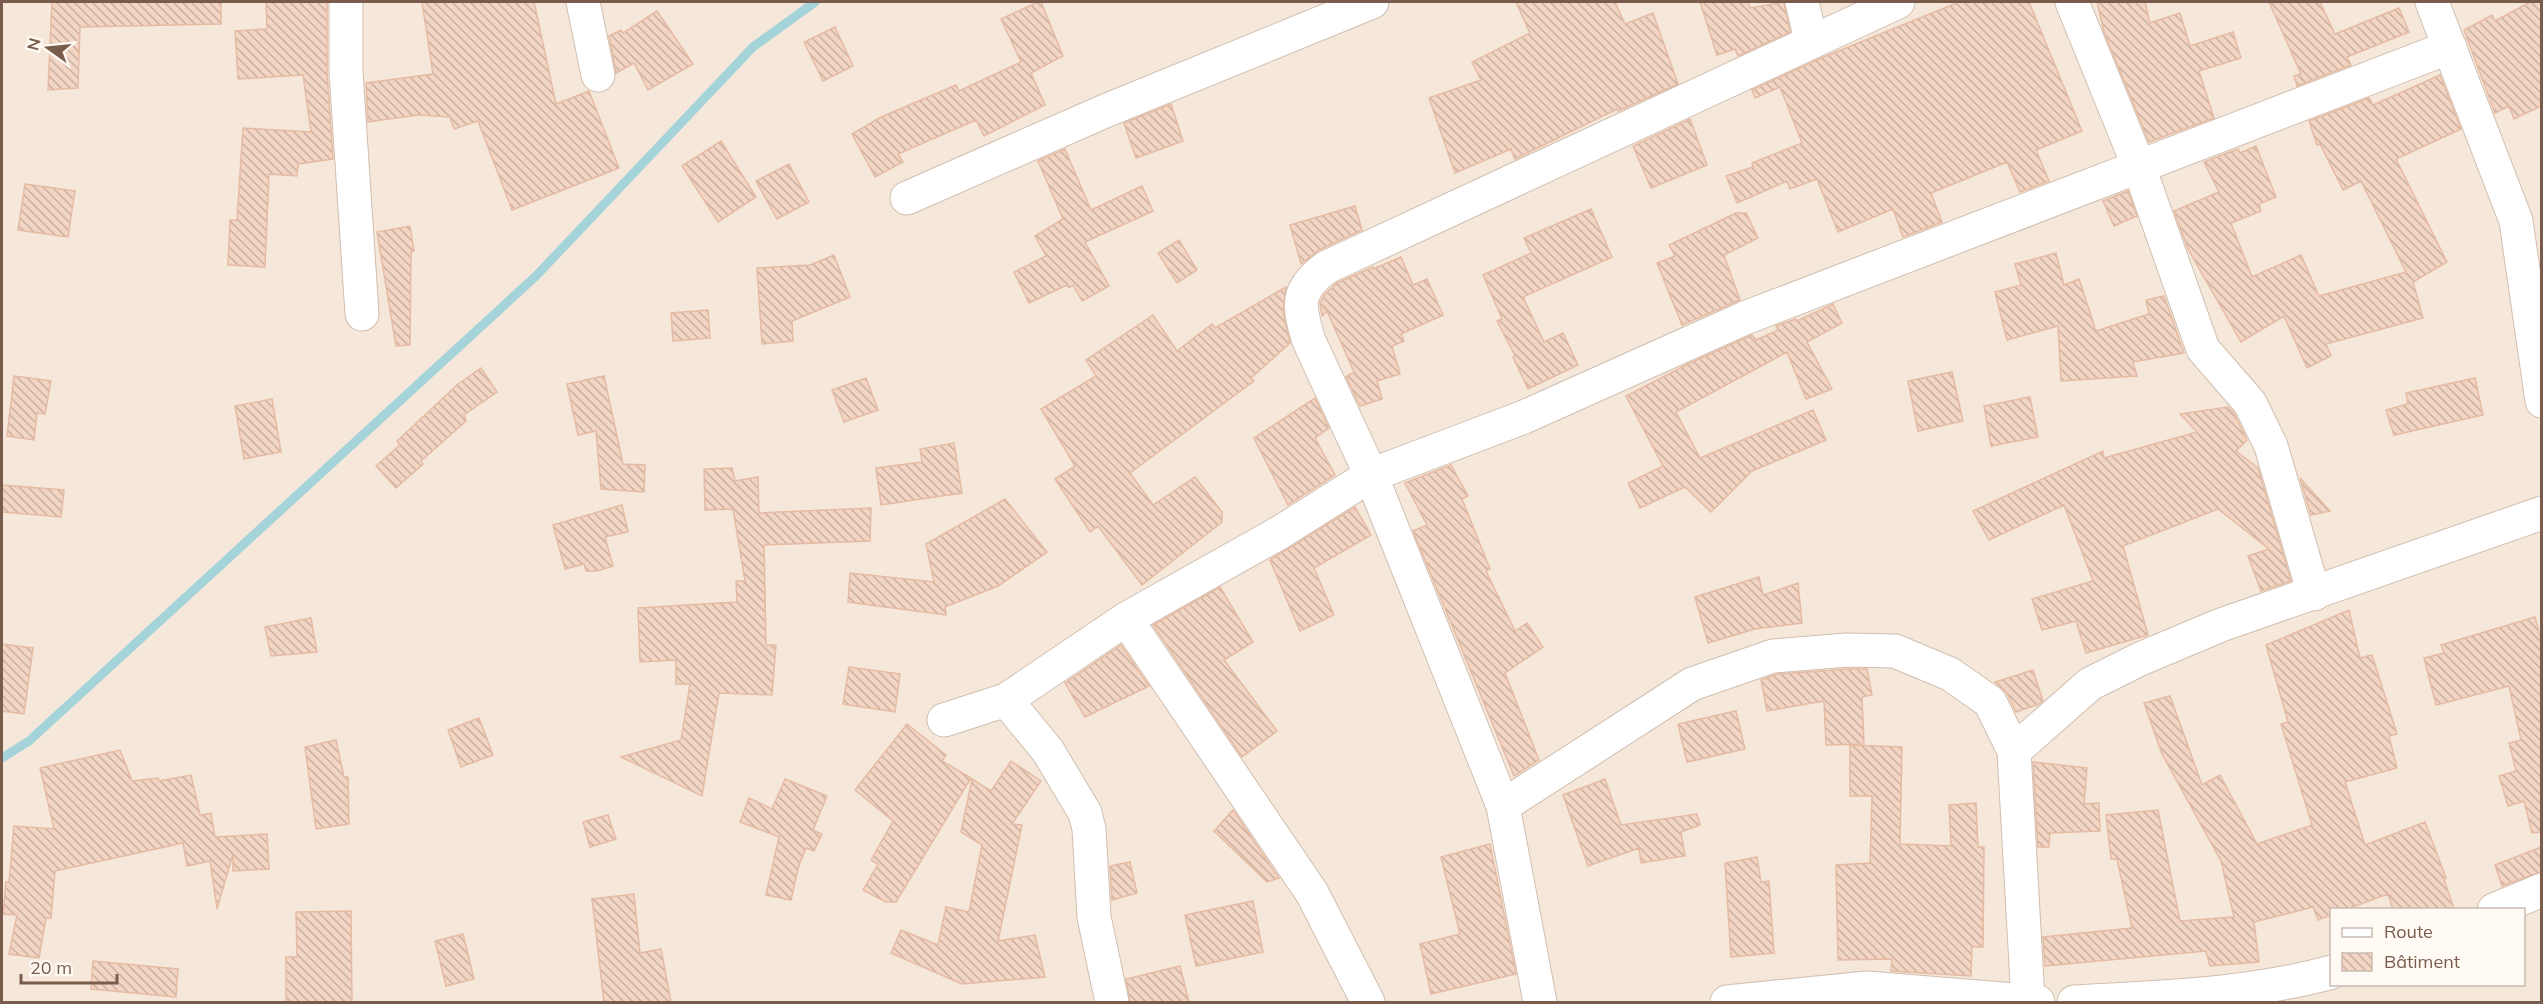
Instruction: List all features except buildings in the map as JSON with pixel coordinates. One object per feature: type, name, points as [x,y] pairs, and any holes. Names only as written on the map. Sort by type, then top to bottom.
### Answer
[{"type":"street","points":[[346,2],[346,72],[362,314]]},
{"type":"street","points":[[583,2],[598,75]]},
{"type":"street","points":[[907,198],[1105,111],[1372,2]]},
{"type":"street","points":[[1802,2],[1811,40]]},
{"type":"street","points":[[1540,1002],[1503,806],[1371,475],[1309,341],[1302,319],[1300,296],[1312,278],[1327,267],[1811,40],[1898,2]]},
{"type":"street","points":[[2072,2],[2139,167],[2203,349],[2250,403],[2271,446],[2314,594]]},
{"type":"street","points":[[2432,2],[2516,221],[2541,401]]},
{"type":"street","points":[[945,720],[1006,700],[1126,619],[1279,533],[1371,475],[1524,417],[1745,318],[2450,47]]},
{"type":"street","points":[[2014,751],[2050,716],[2090,684],[2140,658],[2221,625],[2541,513]]},
{"type":"street","points":[[1126,619],[1312,893],[1368,1002]]},
{"type":"street","points":[[1503,806],[1692,684],[1773,656],[1847,650],[1895,651],[1950,674],[1990,702],[2014,751],[2033,1002],[1867,995],[1726,1002]]},
{"type":"street","points":[[1006,700],[1048,752],[1085,813],[1089,829],[1094,917],[1112,1002]]},
{"type":"street","points":[[2496,908],[2541,890]]},
{"type":"street","points":[[2074,1002],[2216,998],[2330,972]]},
{"type":"shaded area","points":[[2,2],[2541,2],[2541,1002],[2,1002]]},
{"type":"waterway","points":[[2,758],[29,741],[536,276],[753,47],[815,2]]}]
